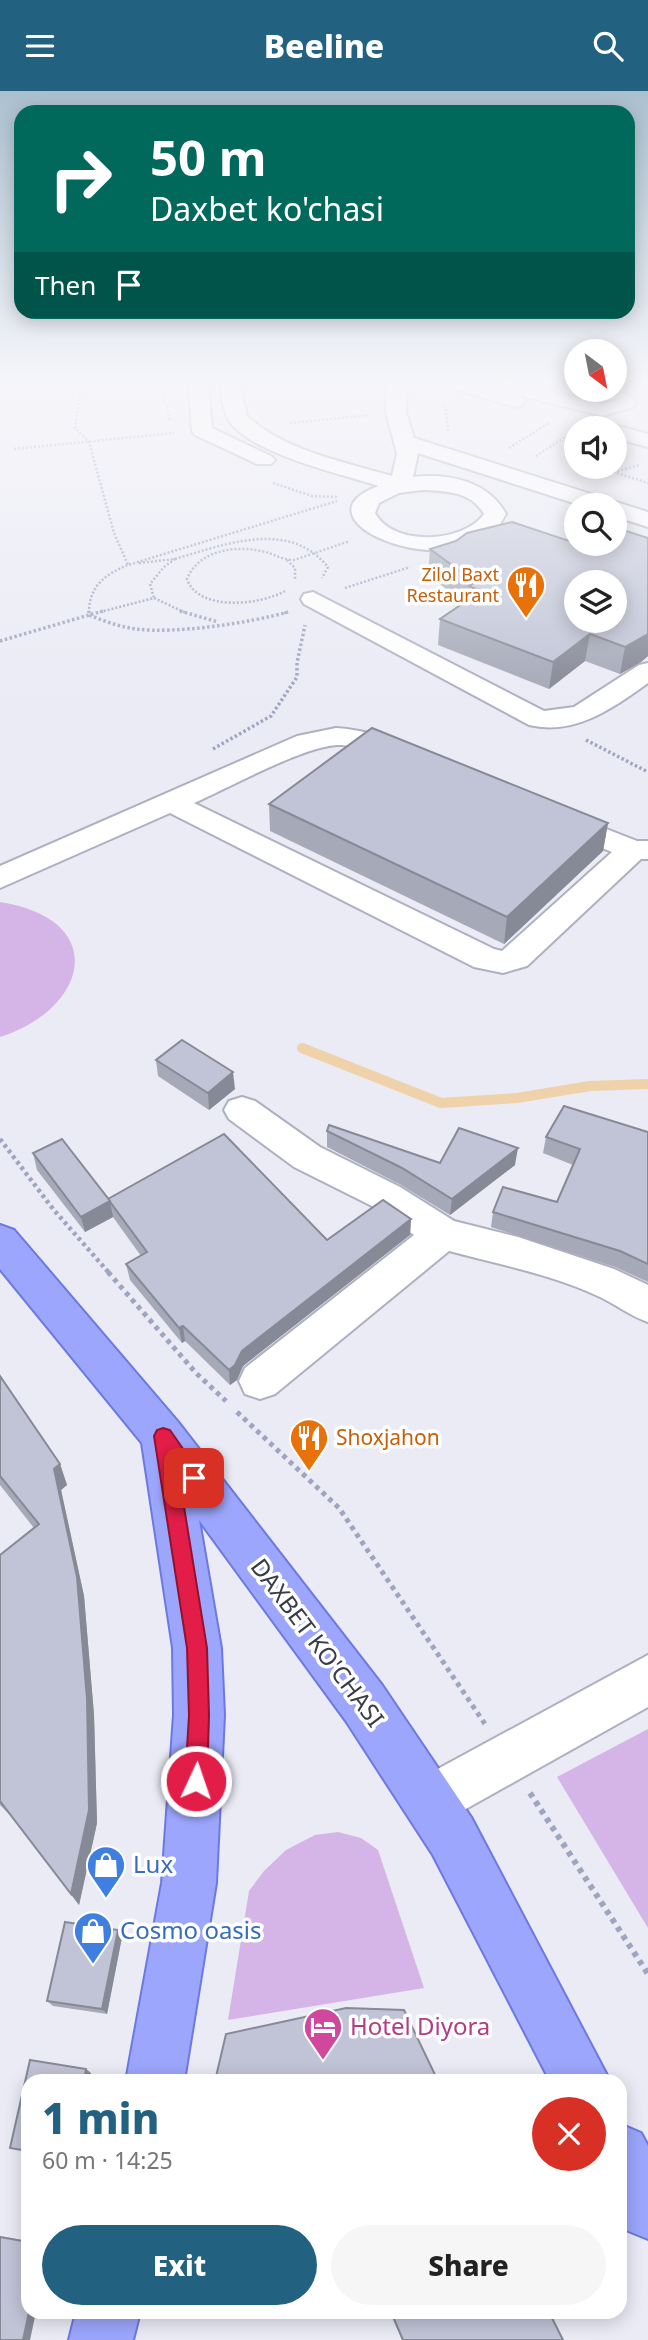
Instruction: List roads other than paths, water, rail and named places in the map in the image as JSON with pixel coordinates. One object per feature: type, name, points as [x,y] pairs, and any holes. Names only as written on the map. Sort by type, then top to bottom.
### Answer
[{"type":"main road","name":"DAXBET KO'CHASI","points":[[0,1241],[163,1436],[364,1703],[452,1836],[577,2074]]},
{"type":"main road","points":[[156,2074],[189,1883],[199,1715],[197,1648],[163,1436]]},
{"type":"main road","points":[[627,2168],[648,2208]]},
{"type":"main road","points":[[101,2340],[106,2319]]},
{"type":"street","points":[[389,488],[358,500],[369,523],[380,531],[419,542],[453,541],[481,532],[492,524],[495,514],[491,503],[464,488]]},
{"type":"street","points":[[627,513],[648,520]]},
{"type":"street","points":[[313,599],[539,719],[555,722],[587,712],[648,671]]},
{"type":"street","points":[[0,878],[328,735],[352,735],[428,767]]},
{"type":"street","points":[[172,803],[486,959],[503,962],[515,958],[640,850],[531,809]]},
{"type":"street","points":[[242,1110],[307,1157],[387,1197],[443,1234],[519,1253],[614,1285],[648,1305]]},
{"type":"street","points":[[260,1381],[443,1234]]},
{"type":"street","points":[[430,1801],[648,1680]]},
{"type":"waterway","points":[[302,1048],[441,1103],[517,1098],[590,1086],[648,1084]]},
{"type":"place","name":"Zilol Baxt Restaurant","points":[[526,619]]},
{"type":"place","name":"Shoxjahon","points":[[309,1472]]},
{"type":"place","name":"Lux","points":[[106,1899]]},
{"type":"place","name":"Cosmo oasis","points":[[93,1965]]},
{"type":"place","name":"Hotel Diyora","points":[[323,2061]]}]
